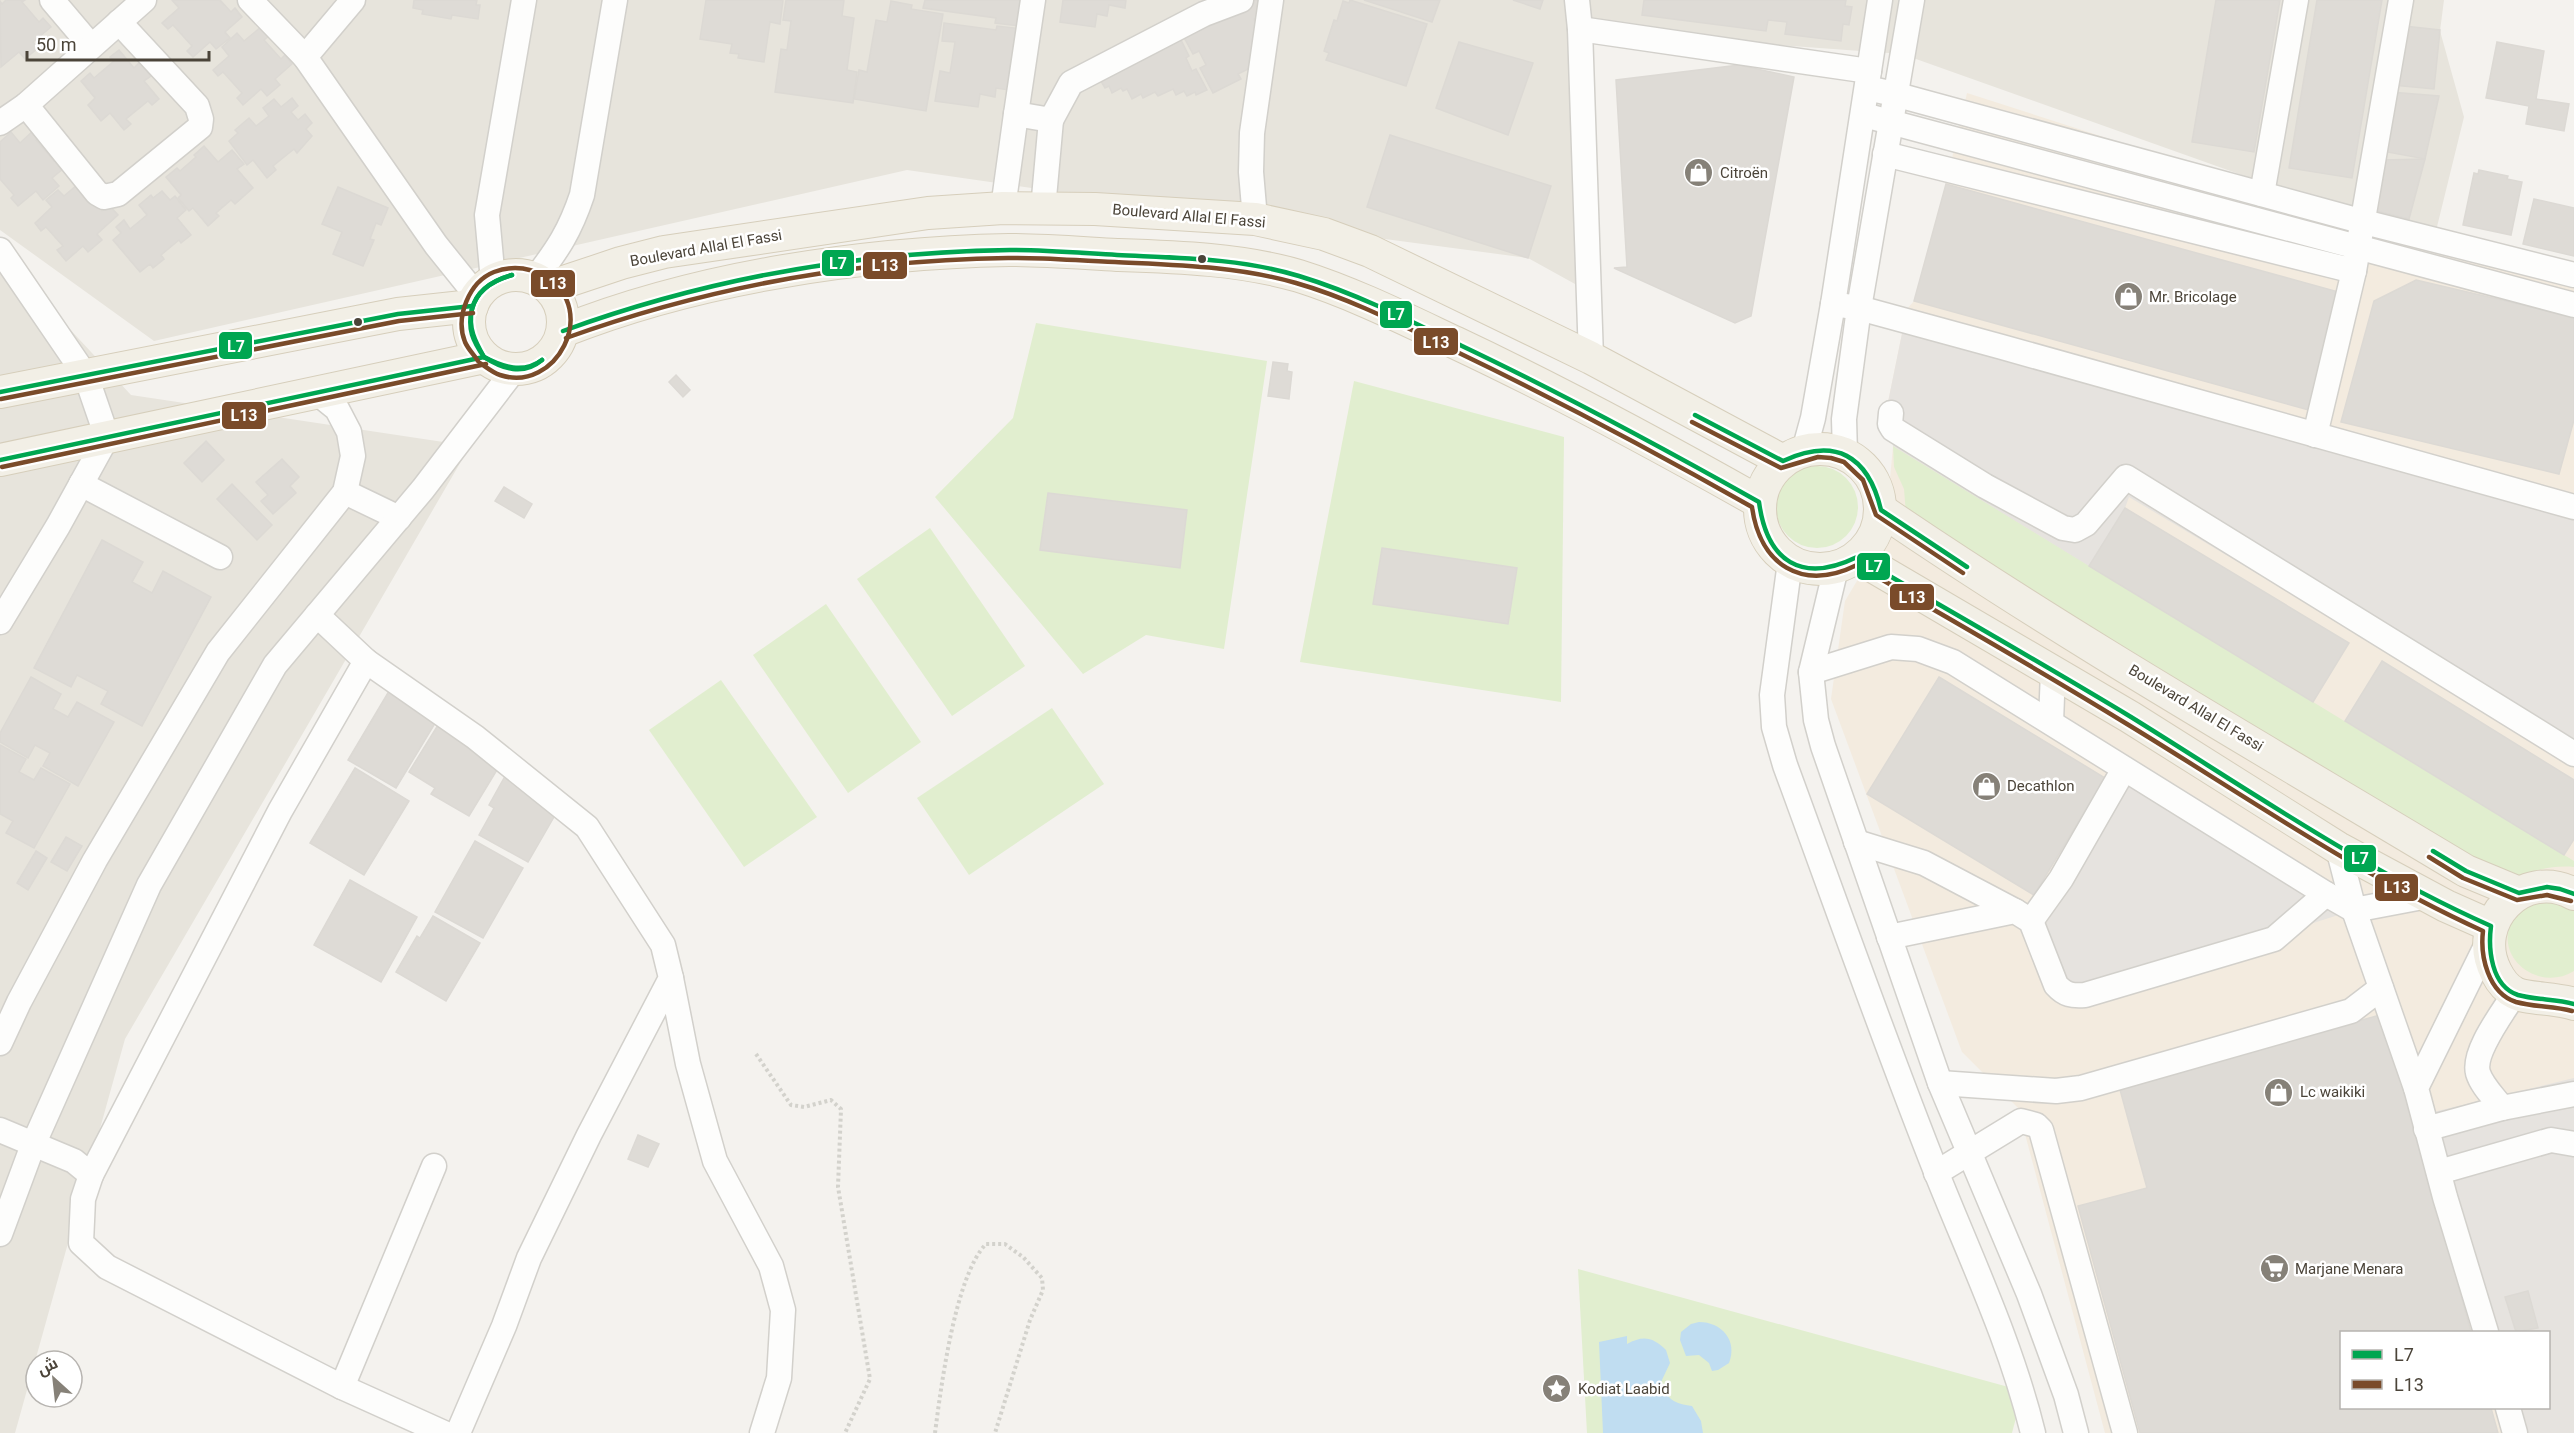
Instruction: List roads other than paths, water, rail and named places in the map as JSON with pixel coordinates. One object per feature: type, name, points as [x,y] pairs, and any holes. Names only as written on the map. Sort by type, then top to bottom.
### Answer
[{"type":"main road","name":"Boulevard Allal El Fassi","points":[[542,283],[664,252],[928,213],[1042,208],[1255,219],[1323,234],[1370,252],[1793,456]]},
{"type":"main road","points":[[563,331],[644,302],[736,281],[832,265],[925,254],[1012,250],[1137,255],[1247,265],[1297,276],[1343,292],[1403,318],[1616,421],[1759,502]]},
{"type":"main road","points":[[0,392],[398,314],[481,294],[507,276],[521,275],[542,283],[561,307],[563,331],[550,355],[533,366],[514,370],[493,364],[484,357],[470,334],[469,320],[481,294]]},
{"type":"main road","points":[[0,460],[484,357]]},
{"type":"main road","points":[[1825,449],[1845,454],[1860,463],[1871,476],[1878,493],[1881,510],[1877,528],[1869,544],[1846,562],[1820,570],[1804,568],[1790,562],[1776,551],[1766,537],[1760,520],[1759,502],[1763,486],[1771,473],[1793,456],[1825,449]]},
{"type":"main road","name":"Boulevard Allal El Fassi","points":[[1881,510],[1947,555],[2133,670],[2436,853],[2466,871],[2519,893]]},
{"type":"main road","points":[[1846,562],[2053,671],[2338,848],[2428,896],[2489,934]]},
{"type":"main road","points":[[2570,999],[2516,993],[2500,980],[2491,962],[2489,934],[2502,907],[2519,893],[2535,887],[2572,890]]},
{"type":"street","points":[[52,0],[91,46]]},
{"type":"street","points":[[0,123],[26,105],[144,0]]},
{"type":"street","points":[[250,0],[305,57],[436,245],[481,294]]},
{"type":"street","points":[[305,57],[353,0]]},
{"type":"street","points":[[481,294],[487,215],[524,0]]},
{"type":"street","points":[[542,283],[573,223],[582,195],[615,0]]},
{"type":"street","points":[[1003,208],[1033,0]]},
{"type":"street","points":[[1042,208],[1051,120],[1071,84],[1204,14],[1241,0]]},
{"type":"street","points":[[1255,219],[1251,172],[1252,133],[1271,0]]},
{"type":"street","points":[[1577,0],[1580,29],[1591,358]]},
{"type":"street","points":[[1793,456],[1813,418],[1864,115],[1880,0]]},
{"type":"street","points":[[1845,454],[1844,419],[1859,308],[1911,0]]},
{"type":"street","points":[[2262,194],[2296,0]]},
{"type":"street","points":[[2315,435],[2357,259],[2401,0]]},
{"type":"street","points":[[26,105],[97,193],[105,196],[118,194],[200,127],[201,119],[196,106],[119,22]]},
{"type":"street","points":[[1580,29],[1868,80],[1894,94],[2364,222],[2574,275]]},
{"type":"street","points":[[1016,114],[1051,120]]},
{"type":"street","points":[[1864,115],[2357,259]]},
{"type":"street","points":[[1885,154],[2574,305]]},
{"type":"street","points":[[0,250],[86,376],[107,437],[0,622]]},
{"type":"street","points":[[1833,304],[1859,308],[2573,504]]},
{"type":"street","points":[[0,1234],[33,1145],[149,885],[275,665],[399,518],[514,370]]},
{"type":"street","points":[[0,1043],[19,1002],[95,860],[218,652],[345,492],[353,456],[350,432],[337,409],[316,392]]},
{"type":"street","points":[[1892,413],[1890,424],[1901,435],[1995,492],[2062,528],[2075,530],[2086,524],[2126,477],[2574,753]]},
{"type":"street","points":[[81,484],[220,557]]},
{"type":"street","points":[[345,492],[399,518]]},
{"type":"street","points":[[1790,562],[1772,695],[1774,727],[1785,765],[1936,1173],[2023,1390],[2033,1433]]},
{"type":"street","points":[[1846,562],[1811,672],[1816,720],[1940,1083],[2029,1294],[2066,1395],[2076,1433]]},
{"type":"street","points":[[317,615],[366,661],[475,737],[587,827],[663,945],[688,1064],[716,1161],[771,1266],[783,1310],[779,1378],[762,1433]]},
{"type":"street","points":[[1811,672],[1891,647],[1918,649],[1953,662],[2326,894],[2354,909],[2428,896]]},
{"type":"street","points":[[366,661],[280,811],[91,1175],[83,1199],[81,1243],[107,1267],[342,1386],[444,1433]]},
{"type":"street","points":[[2051,722],[2053,671]]},
{"type":"street","points":[[1889,937],[2023,916],[2061,879],[2124,769]]},
{"type":"street","points":[[1856,842],[1924,863],[2023,916],[2056,985],[2062,992],[2072,996],[2085,995],[2274,939],[2326,894]]},
{"type":"street","points":[[2338,848],[2354,909],[2416,1088],[2486,1331]]},
{"type":"street","points":[[2416,1088],[2489,934]]},
{"type":"street","points":[[458,1433],[504,1326],[529,1258],[589,1135],[671,978]]},
{"type":"street","points":[[1940,1083],[2056,1091],[2081,1088],[2351,1011],[2381,988]]},
{"type":"street","points":[[2502,1108],[2483,1083],[2478,1072],[2477,1060],[2494,1026],[2516,993]]},
{"type":"street","points":[[2426,1129],[2502,1108],[2574,1094]]},
{"type":"street","points":[[1936,1173],[2021,1121],[2036,1125],[2044,1134],[2125,1433]]},
{"type":"street","points":[[0,1130],[74,1161],[91,1175]]},
{"type":"street","points":[[2439,1172],[2551,1140],[2574,1143]]},
{"type":"street","points":[[342,1386],[434,1166]]},
{"type":"street","points":[[2509,1409],[2515,1433]]},
{"type":"water","points":[[1699,1322],[1715,1325],[1730,1340],[1729,1363],[1718,1370],[1712,1371],[1709,1363],[1699,1355],[1686,1356],[1680,1340],[1681,1332],[1691,1324]]},
{"type":"water","points":[[1627,1336],[1627,1344],[1638,1339],[1648,1339],[1657,1342],[1666,1350],[1670,1363],[1661,1382],[1663,1388],[1672,1400],[1692,1406],[1701,1421],[1703,1433],[1603,1433],[1599,1342]]},
{"type":"place","name":"Citroën","points":[[1699,173]]},
{"type":"place","name":"Mr. Bricolage","points":[[2128,297]]},
{"type":"place","name":"Decathlon","points":[[1986,786]]},
{"type":"place","name":"Lc waikiki","points":[[2279,1092]]},
{"type":"place","name":"Marjane Menara","points":[[2274,1269]]},
{"type":"place","name":"Kodiat Laabid","points":[[1557,1389]]}]
